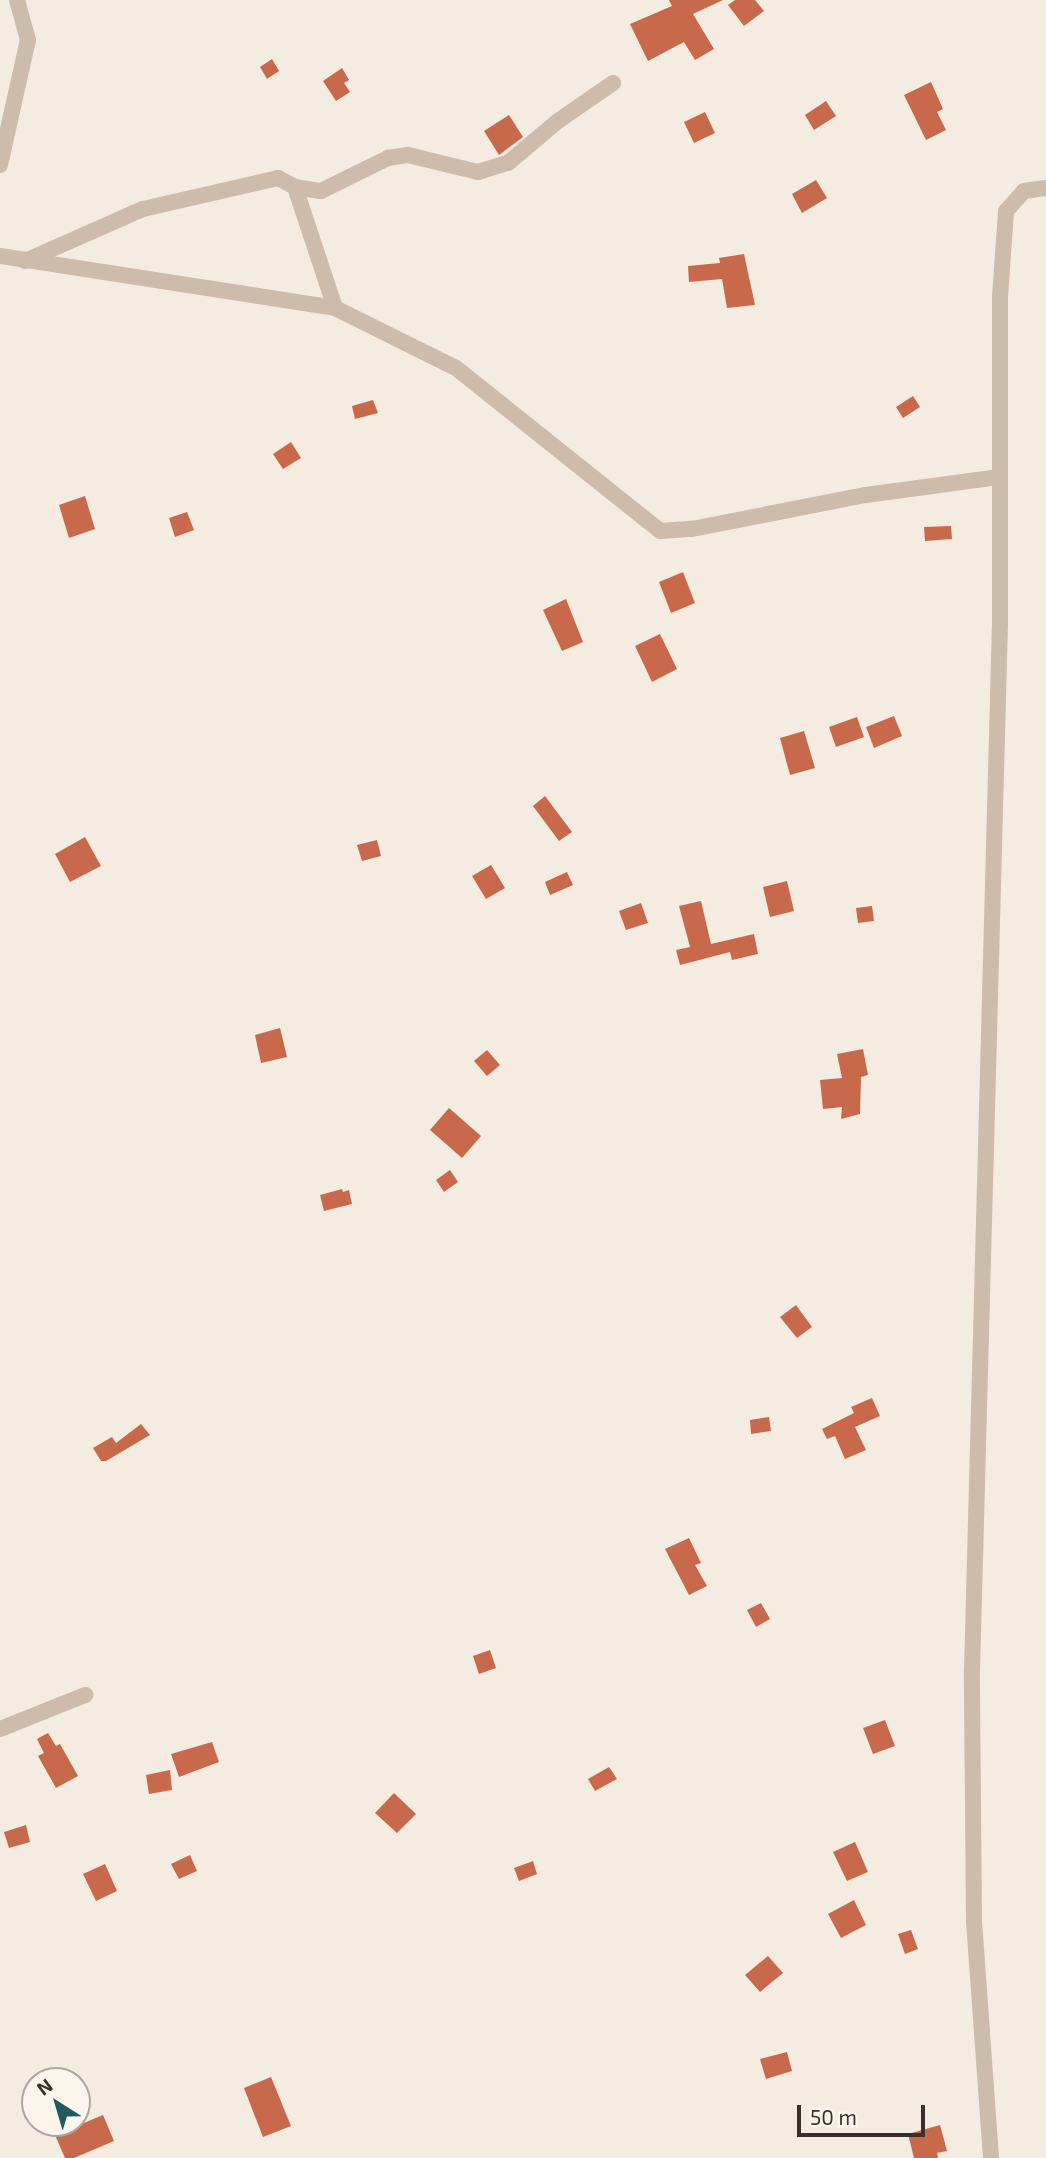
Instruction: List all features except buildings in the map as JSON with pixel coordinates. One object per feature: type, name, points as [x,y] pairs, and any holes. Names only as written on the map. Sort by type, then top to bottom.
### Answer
[{"type":"street","points":[[0,165],[28,40],[17,0]]},
{"type":"street","points":[[25,261],[143,209],[278,178],[295,187],[321,191],[388,158],[408,155],[478,172],[508,163],[558,121],[613,83]]},
{"type":"street","points":[[295,187],[335,308]]},
{"type":"street","points":[[991,2158],[974,1922],[972,1671],[999,681],[1000,297],[1006,211],[1024,191],[1046,188]]},
{"type":"street","points":[[0,256],[335,308],[456,368],[660,531],[692,528],[866,495],[1000,477]]},
{"type":"street","points":[[0,1728],[85,1695]]}]
